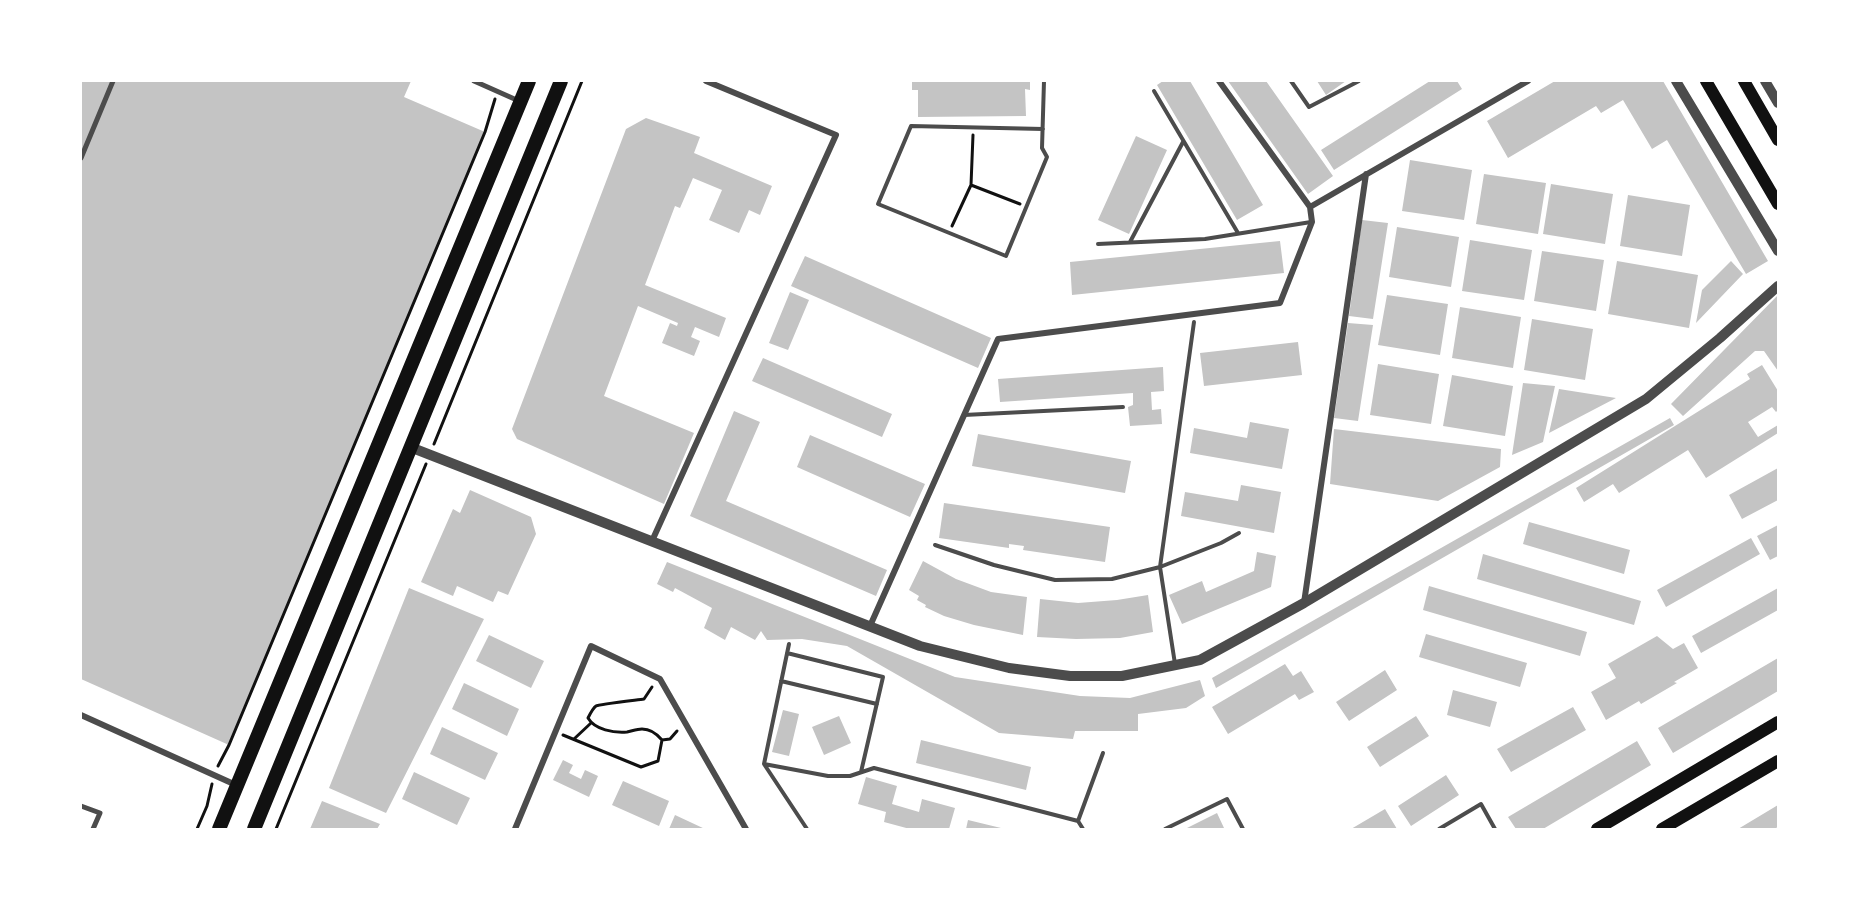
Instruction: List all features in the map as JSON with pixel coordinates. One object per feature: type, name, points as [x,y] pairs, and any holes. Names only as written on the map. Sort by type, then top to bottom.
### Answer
[{"type":"highway","points":[[219,829],[529,81]]},
{"type":"highway","points":[[254,829],[561,81]]},
{"type":"main road","points":[[1706,81],[1778,204]]},
{"type":"main road","points":[[1744,81],[1778,140]]},
{"type":"main road","points":[[1597,829],[1778,722]]},
{"type":"main road","points":[[1662,829],[1778,761]]},
{"type":"street","points":[[81,158],[113,81]]},
{"type":"street","points":[[474,81],[520,101]]},
{"type":"street","points":[[652,541],[836,135],[706,81]]},
{"type":"street","points":[[870,626],[998,339],[1280,303],[1312,222],[1310,207],[1219,81]]},
{"type":"street","points":[[1310,207],[1528,81]]},
{"type":"street","points":[[1677,81],[1778,251]]},
{"type":"street","points":[[1765,81],[1778,102]]},
{"type":"street","points":[[1304,603],[1366,174]]},
{"type":"street","points":[[410,447],[920,646],[1019,670],[1070,676],[1122,676],[1200,660],[1304,603],[1646,399],[1778,286]]},
{"type":"street","points":[[515,829],[591,646],[660,679],[746,829]]},
{"type":"street","points":[[81,715],[237,785]]},
{"type":"street","points":[[81,806],[100,813],[93,829]]},
{"type":"lane","points":[[1043,129],[911,126],[878,204],[1006,256],[1047,157],[1042,148],[1043,129],[1044,81]]},
{"type":"lane","points":[[1291,81],[1310,108],[1359,81]]},
{"type":"lane","points":[[1154,91],[1238,233]]},
{"type":"lane","points":[[1130,242],[1184,141]]},
{"type":"lane","points":[[1098,244],[1205,238],[1312,222]]},
{"type":"lane","points":[[1175,665],[1160,567],[1194,322]]},
{"type":"lane","points":[[964,415],[1123,406]]},
{"type":"lane","points":[[935,545],[994,566],[1055,580],[1112,579],[1160,567],[1221,543],[1239,533]]},
{"type":"lane","points":[[789,644],[764,764],[807,829]]},
{"type":"lane","points":[[787,653],[883,677],[861,772]]},
{"type":"lane","points":[[781,681],[877,704]]},
{"type":"lane","points":[[1078,820],[1103,753]]},
{"type":"lane","points":[[764,764],[828,776],[850,776],[873,768],[1078,820],[1083,829]]},
{"type":"lane","points":[[1165,829],[1227,799],[1243,829]]},
{"type":"lane","points":[[1439,829],[1481,804],[1495,829]]},
{"type":"path","points":[[197,829],[207,806],[214,775],[229,745],[480,143],[498,91]]},
{"type":"path","points":[[949,233],[971,185],[973,127]]},
{"type":"path","points":[[971,185],[1026,207]]},
{"type":"path","points":[[654,676],[652,690],[644,699],[613,704],[603,703],[595,706],[588,718],[591,723],[612,731],[626,732],[643,729],[655,733],[662,740],[670,740],[676,734],[682,717]]},
{"type":"path","points":[[574,740],[591,723]]},
{"type":"path","points":[[555,732],[641,767],[658,760],[662,740]]},
{"type":"building","points":[[81,81],[411,81],[404,97],[485,132],[229,745],[81,679]]},
{"type":"building","points":[[912,81],[1030,81],[1030,90],[1025,89],[1026,116],[918,117],[918,90],[912,90]]},
{"type":"building","points":[[1163,81],[1190,81],[1263,205],[1237,220],[1157,85]]},
{"type":"building","points":[[1228,81],[1266,81],[1333,176],[1308,194]]},
{"type":"building","points":[[1317,81],[1346,81],[1326,95]]},
{"type":"building","points":[[1430,81],[1457,81],[1462,89],[1334,170],[1321,150]]},
{"type":"building","points":[[1555,81],[1663,81],[1768,261],[1746,274],[1667,140],[1652,149],[1623,100],[1601,113],[1596,106],[1508,158],[1487,121]]},
{"type":"building","points":[[646,118],[700,137],[694,153],[772,186],[760,215],[749,210],[739,233],[709,220],[722,190],[693,178],[680,208],[675,206],[645,285],[726,318],[719,337],[695,327],[691,337],[700,341],[694,356],[662,343],[670,323],[677,326],[678,323],[638,306],[604,396],[694,433],[664,504],[517,439],[512,429],[626,129]]},
{"type":"building","points":[[1136,136],[1167,150],[1129,234],[1098,220]]},
{"type":"building","points":[[1410,160],[1472,170],[1464,220],[1402,211]]},
{"type":"building","points":[[1484,174],[1546,183],[1538,234],[1476,224]]},
{"type":"building","points":[[1551,184],[1613,194],[1605,244],[1543,234]]},
{"type":"building","points":[[1628,195],[1690,205],[1682,256],[1620,246]]},
{"type":"building","points":[[1362,220],[1388,223],[1373,319],[1349,316]]},
{"type":"building","points":[[1397,227],[1459,237],[1451,287],[1389,277]]},
{"type":"building","points":[[1470,240],[1532,250],[1524,300],[1462,291]]},
{"type":"building","points":[[1280,241],[1284,273],[1072,295],[1070,262]]},
{"type":"building","points":[[1542,251],[1604,260],[1596,311],[1534,301]]},
{"type":"building","points":[[805,256],[991,338],[978,368],[791,286]]},
{"type":"building","points":[[1617,261],[1698,275],[1689,328],[1608,314]]},
{"type":"building","points":[[1731,261],[1743,274],[1696,323],[1702,290]]},
{"type":"building","points":[[790,292],[809,300],[788,350],[769,343]]},
{"type":"building","points":[[1387,295],[1448,304],[1440,355],[1378,345]]},
{"type":"building","points":[[1778,295],[1778,371],[1764,351],[1755,351],[1683,416],[1671,404]]},
{"type":"building","points":[[1460,307],[1521,317],[1513,368],[1452,358]]},
{"type":"building","points":[[1532,319],[1593,329],[1585,380],[1524,370]]},
{"type":"building","points":[[1348,323],[1373,325],[1358,421],[1334,418]]},
{"type":"building","points":[[1298,342],[1302,375],[1204,386],[1200,353]]},
{"type":"building","points":[[763,358],[892,414],[882,437],[752,381]]},
{"type":"building","points":[[1378,364],[1439,374],[1431,424],[1370,415]]},
{"type":"building","points":[[1762,365],[1778,391],[1778,410],[1776,412],[1772,407],[1748,422],[1758,437],[1778,425],[1778,433],[1706,478],[1688,450],[1619,493],[1613,484],[1584,502],[1576,488],[1750,379],[1747,374]]},
{"type":"building","points":[[1163,367],[1164,391],[1151,392],[1152,410],[1161,409],[1162,424],[1130,426],[1128,407],[1133,405],[1133,393],[1000,402],[998,379]]},
{"type":"building","points":[[1452,375],[1513,386],[1505,436],[1443,426]]},
{"type":"building","points":[[1523,383],[1555,386],[1543,442],[1512,455]]},
{"type":"building","points":[[1559,389],[1616,398],[1549,433]]},
{"type":"building","points":[[734,411],[760,422],[726,501],[887,570],[876,596],[690,516]]},
{"type":"building","points":[[1670,418],[1674,425],[1216,688],[1212,678]]},
{"type":"building","points":[[1250,422],[1289,429],[1282,469],[1190,453],[1194,428],[1247,438]]},
{"type":"building","points":[[1334,429],[1501,449],[1500,467],[1438,501],[1330,484]]},
{"type":"building","points":[[978,434],[1131,461],[1125,493],[972,466]]},
{"type":"building","points":[[810,435],[925,484],[910,517],[797,467]]},
{"type":"building","points":[[1778,468],[1778,500],[1742,519],[1729,495]]},
{"type":"building","points":[[1241,485],[1281,492],[1274,533],[1181,516],[1185,492],[1238,501]]},
{"type":"building","points":[[470,490],[531,517],[536,534],[508,595],[498,591],[493,602],[457,586],[453,596],[421,582],[453,509],[460,513]]},
{"type":"building","points":[[944,503],[1110,527],[1105,562],[1023,550],[1024,546],[1009,544],[1009,548],[939,538]]},
{"type":"building","points":[[1529,522],[1630,550],[1624,574],[1523,544]]},
{"type":"building","points":[[1778,525],[1778,556],[1770,560],[1757,536]]},
{"type":"building","points":[[1751,538],[1760,554],[1666,607],[1657,590]]},
{"type":"building","points":[[1257,552],[1276,556],[1271,587],[1182,624],[1169,595],[1202,581],[1206,592],[1254,571]]},
{"type":"building","points":[[1483,554],[1641,601],[1634,625],[1477,579]]},
{"type":"building","points":[[923,561],[956,579],[991,592],[1027,597],[1023,635],[974,625],[944,616],[925,607],[926,605],[917,600],[919,596],[909,590]]},
{"type":"building","points":[[667,562],[955,677],[1080,696],[1130,698],[1200,680],[1205,696],[1186,708],[1138,714],[1138,731],[1075,731],[1073,739],[999,733],[847,646],[802,639],[767,640],[761,631],[755,640],[731,627],[725,640],[704,628],[712,608],[675,588],[673,592],[657,584]]},
{"type":"building","points":[[1429,586],[1587,632],[1580,656],[1423,610]]},
{"type":"building","points":[[409,588],[484,619],[386,813],[329,788]]},
{"type":"building","points":[[1778,588],[1778,610],[1701,653],[1692,636]]},
{"type":"building","points":[[1148,595],[1153,632],[1120,638],[1037,637],[1040,599],[1078,603]]},
{"type":"building","points":[[1426,634],[1527,663],[1520,687],[1419,657]]},
{"type":"building","points":[[489,635],[544,661],[531,688],[476,661]]},
{"type":"building","points":[[1657,636],[1673,649],[1684,643],[1698,668],[1641,704],[1639,701],[1606,720],[1591,692],[1616,678],[1608,664]]},
{"type":"building","points":[[1778,658],[1778,691],[1673,753],[1658,728]]},
{"type":"building","points":[[1285,664],[1293,676],[1301,671],[1314,692],[1299,700],[1295,694],[1228,734],[1212,707]]},
{"type":"building","points":[[1385,670],[1397,690],[1349,721],[1336,702]]},
{"type":"building","points":[[464,683],[519,709],[507,736],[452,709]]},
{"type":"building","points":[[1453,690],[1497,702],[1490,727],[1447,715]]},
{"type":"building","points":[[1573,707],[1586,730],[1511,772],[1497,749]]},
{"type":"building","points":[[783,710],[799,714],[789,756],[772,752]]},
{"type":"building","points":[[839,716],[851,743],[824,755],[812,727]]},
{"type":"building","points":[[1416,716],[1429,736],[1380,767],[1367,747]]},
{"type":"building","points":[[442,727],[498,753],[485,780],[430,754]]},
{"type":"building","points":[[921,740],[1031,767],[1026,790],[916,763]]},
{"type":"building","points":[[1637,741],[1651,765],[1543,829],[1516,829],[1508,817]]},
{"type":"building","points":[[563,760],[573,765],[569,773],[581,779],[585,770],[598,776],[589,797],[553,780]]},
{"type":"building","points":[[414,772],[470,798],[457,825],[402,799]]},
{"type":"building","points":[[1446,775],[1459,795],[1411,826],[1398,806]]},
{"type":"building","points":[[866,777],[897,786],[892,804],[919,812],[922,799],[955,808],[949,829],[910,829],[884,822],[886,812],[858,804]]},
{"type":"building","points":[[623,781],[669,801],[659,826],[612,805]]},
{"type":"building","points":[[322,801],[380,824],[377,829],[310,829]]},
{"type":"building","points":[[1778,805],[1778,827],[1738,829]]},
{"type":"building","points":[[1385,809],[1397,829],[1351,829]]},
{"type":"building","points":[[1217,813],[1224,828],[1185,829]]},
{"type":"building","points":[[675,815],[705,829],[669,829]]},
{"type":"building","points":[[968,820],[1001,828],[1001,829],[966,829]]}]
